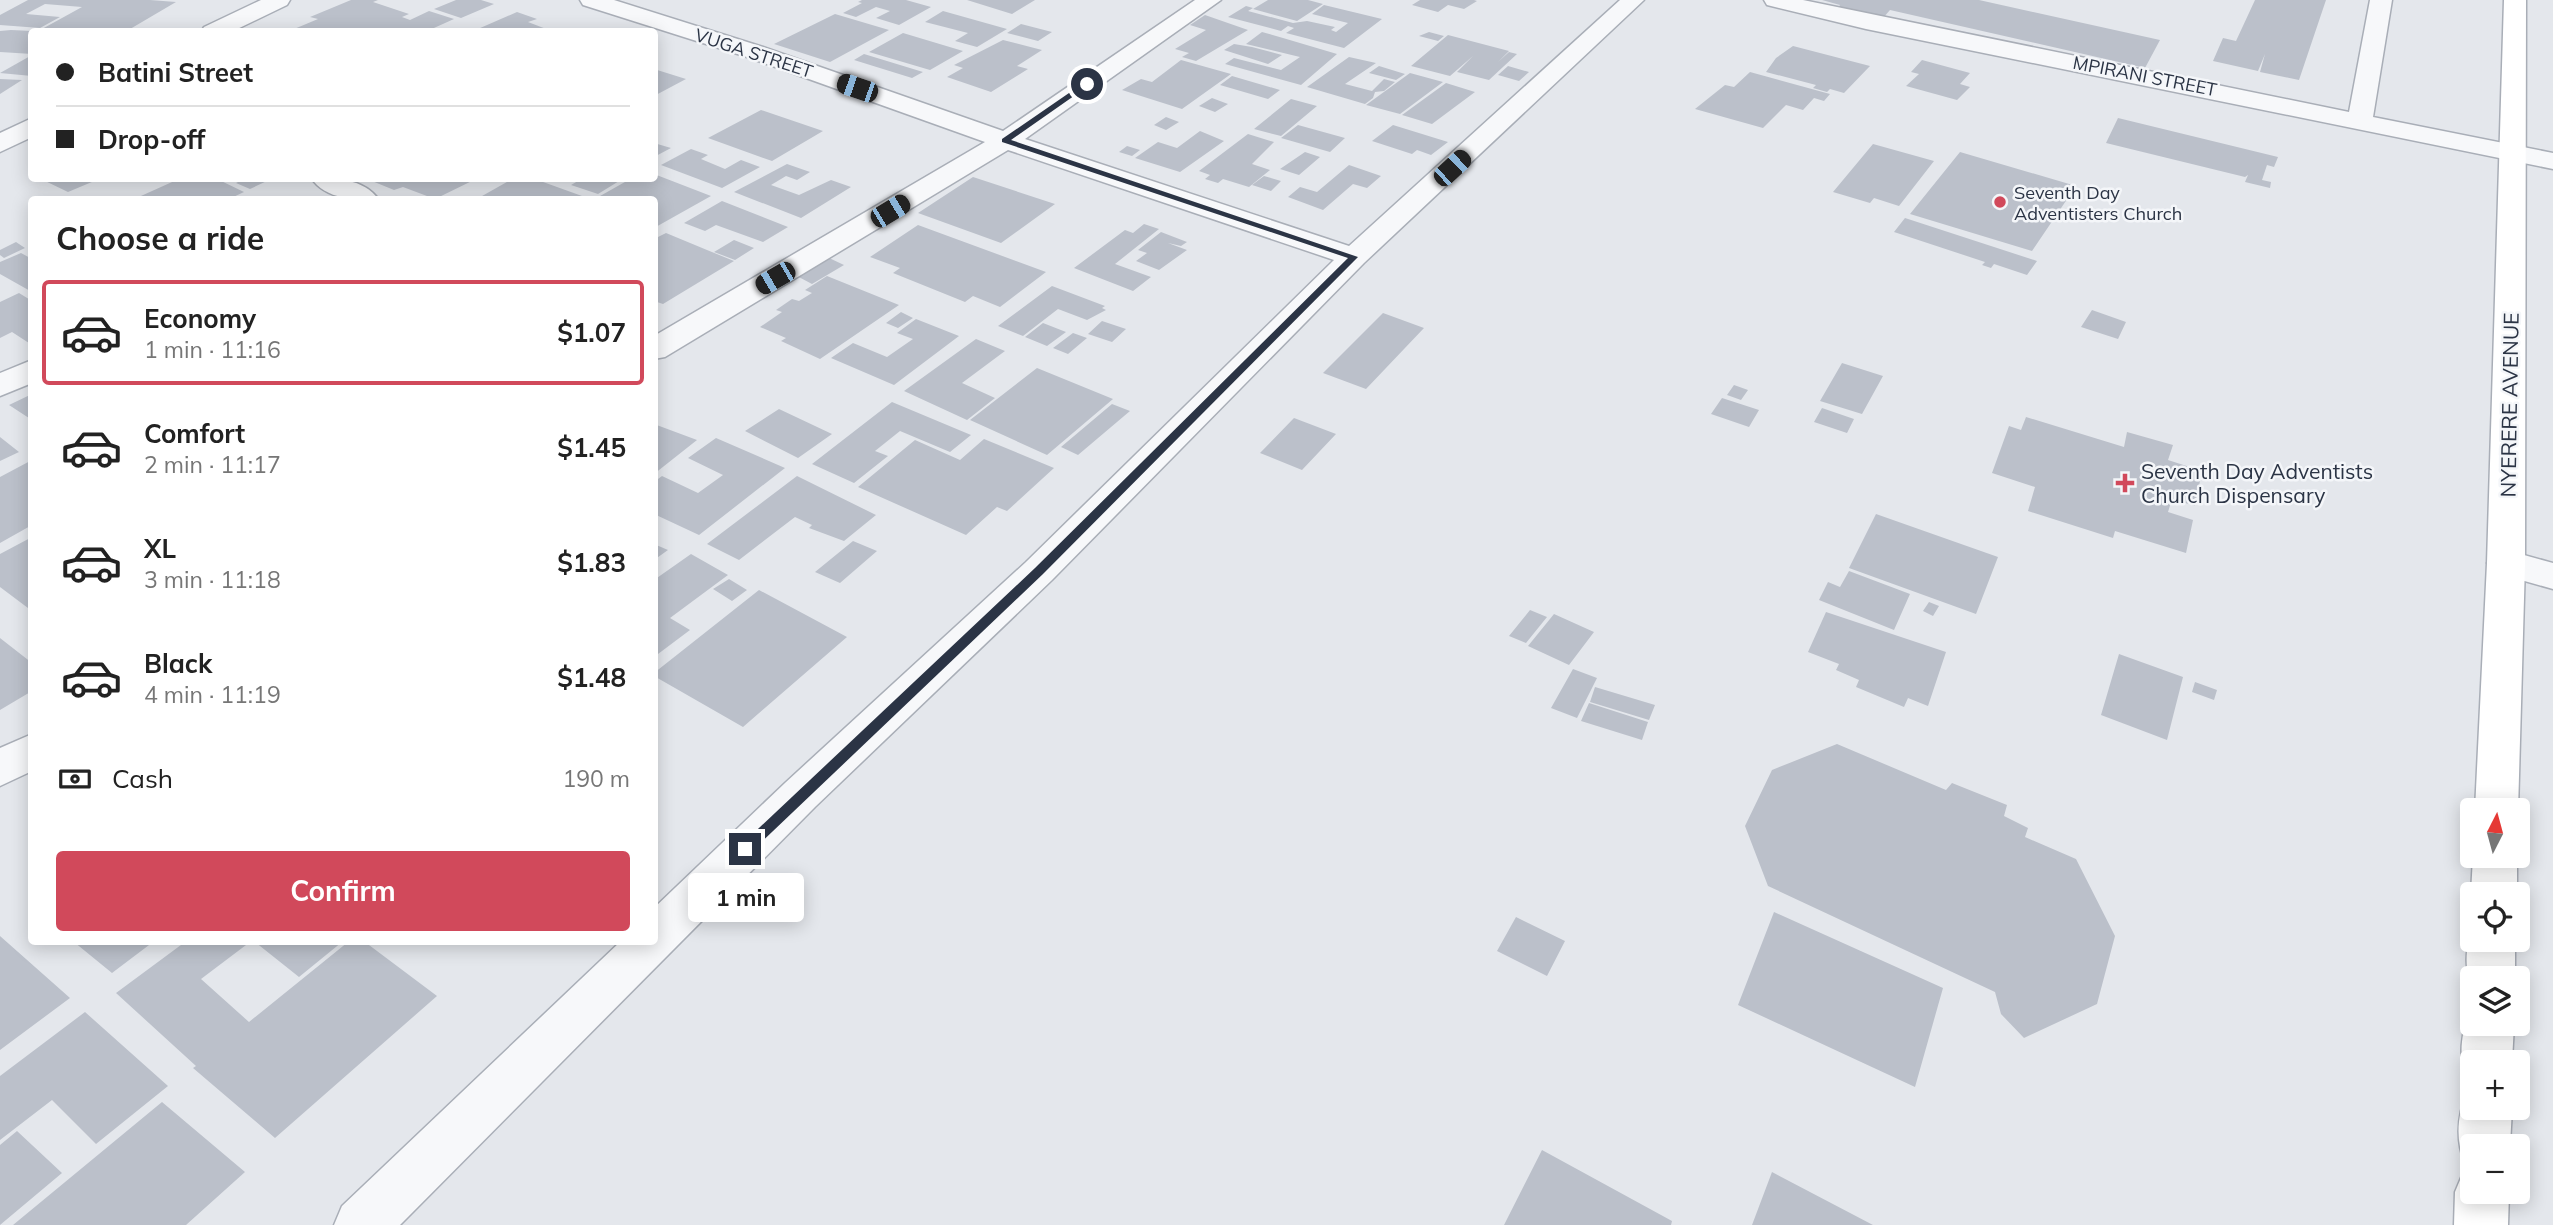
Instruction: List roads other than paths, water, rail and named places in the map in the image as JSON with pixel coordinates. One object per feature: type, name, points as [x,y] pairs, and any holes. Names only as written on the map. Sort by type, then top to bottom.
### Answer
[{"type":"street","points":[[220,28],[279,0]]},
{"type":"street","name":"VUGA STREET","points":[[591,0],[755,52],[1005,141],[1354,257]]},
{"type":"street","points":[[658,343],[669,325],[1005,141],[1210,0]]},
{"type":"street","points":[[658,935],[800,795],[1039,571],[1354,257],[1633,0]]},
{"type":"street","name":"MPIRANI STREET","points":[[1775,0],[1866,22],[2553,161]]},
{"type":"street","points":[[2360,120],[2381,0]]},
{"type":"street","name":"NYERERE AVENUE","points":[[2497,798],[2506,563],[2515,0]]},
{"type":"street","points":[[0,144],[28,128]]},
{"type":"street","points":[[332,182],[358,196]]},
{"type":"street","points":[[0,386],[28,372]]},
{"type":"street","points":[[2506,563],[2553,576]]},
{"type":"street","points":[[0,769],[28,752]]},
{"type":"street","points":[[360,1225],[648,945]]},
{"type":"street","points":[[2481,1225],[2482,1204]]},
{"type":"place","name":"Seventh Day Adventisters Church","points":[[2000,202]]},
{"type":"place","name":"Seventh Day Adventists Church Dispensary","points":[[2125,483]]}]
